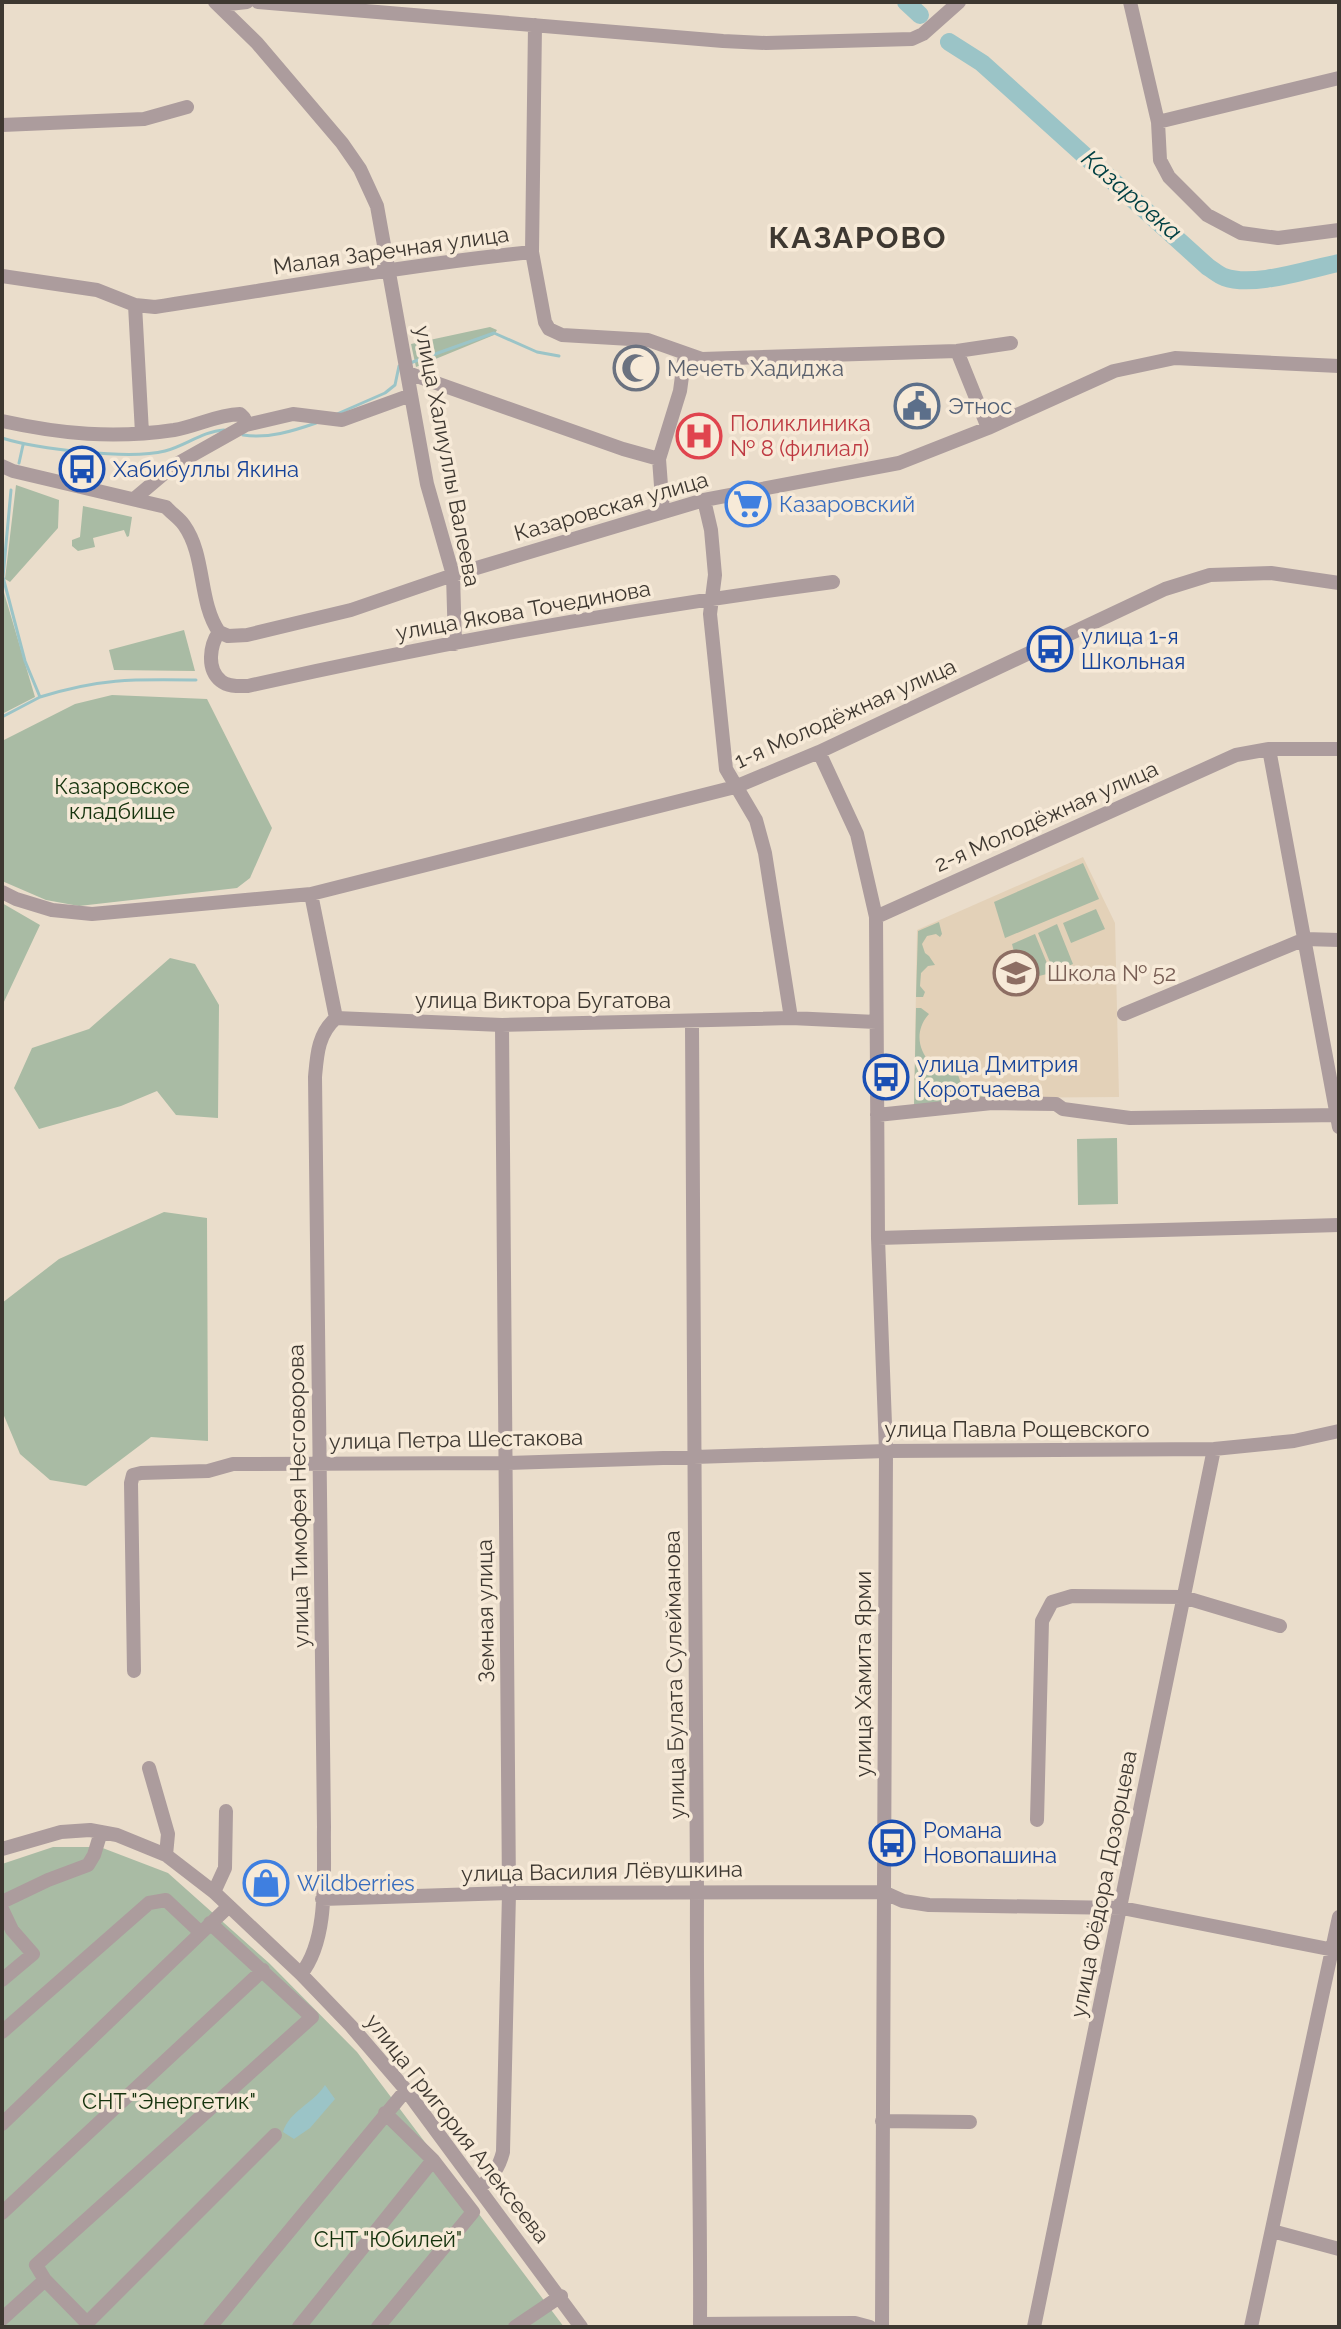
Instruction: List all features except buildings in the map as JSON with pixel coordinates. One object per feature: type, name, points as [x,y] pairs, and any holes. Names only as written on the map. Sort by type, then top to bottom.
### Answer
[{"type":"street","points":[[217,4],[247,2]]},
{"type":"street","points":[[258,2],[766,43],[899,41],[923,34],[959,2]]},
{"type":"street","points":[[1130,2],[1158,122],[1160,160],[1164,170],[1207,215],[1241,233],[1278,238],[1339,230]]},
{"type":"street","name":"улица Халиуллы Валеева","points":[[217,4],[266,54],[342,143],[360,169],[377,206],[427,484],[453,575],[455,644]]},
{"type":"street","points":[[532,252],[535,25]]},
{"type":"street","points":[[1158,122],[1339,78]]},
{"type":"street","points":[[2,125],[144,119],[187,107]]},
{"type":"street","name":"Малая Заречная улица","points":[[2,276],[97,290],[135,305],[155,307],[430,263],[532,252],[545,322],[549,329],[562,335],[648,340],[702,359],[957,351],[1011,343]]},
{"type":"street","points":[[135,305],[142,433]]},
{"type":"street","points":[[957,351],[988,428]]},
{"type":"street","points":[[663,512],[659,459],[680,391],[685,354]]},
{"type":"street","name":"Казаровская улица","points":[[219,632],[228,636],[262,632],[351,610],[453,575],[704,500],[899,463],[988,428],[1114,371],[1175,358],[1339,366]]},
{"type":"street","points":[[408,373],[659,459]]},
{"type":"street","points":[[134,499],[173,466],[246,425],[293,414],[342,420],[411,395]]},
{"type":"street","points":[[2,421],[117,437],[187,428],[217,416],[232,414],[240,414],[246,425]]},
{"type":"street","points":[[2,466],[166,507],[184,525],[196,550],[211,614],[219,632]]},
{"type":"street","points":[[704,500],[711,530],[715,575],[711,598],[726,769],[756,820],[765,853],[791,1018]]},
{"type":"street","name":"1-я Молодёжная улица","points":[[2,892],[52,910],[92,914],[311,894],[735,787],[819,752],[1165,589],[1210,575],[1271,573],[1339,583]]},
{"type":"street","name":"улица Якова Точединова","points":[[219,632],[212,641],[210,657],[215,672],[222,682],[231,686],[248,686],[455,644],[711,598],[833,582]]},
{"type":"street","points":[[877,1115],[992,1103],[1056,1104],[1063,1109],[1130,1118],[1338,1119],[1269,749]]},
{"type":"street","name":"2-я Молодёжная улица","points":[[876,917],[1236,755],[1269,749],[1339,749]]},
{"type":"street","points":[[819,752],[857,834],[876,917],[876,1022]]},
{"type":"street","points":[[311,894],[336,1018]]},
{"type":"street","points":[[1124,1014],[1305,939],[1339,940]]},
{"type":"street","name":"улица Виктора Бугатова","points":[[336,1018],[502,1025],[791,1018],[876,1022]]},
{"type":"street","name":"улица Тимофея Несговорова","points":[[301,1974],[313,1957],[319,1938],[324,1827],[315,1077],[318,1045],[327,1026],[336,1018]]},
{"type":"street","name":"улица Булата Сулейманова","points":[[692,1022],[700,2325]]},
{"type":"street","name":"улица Хамита Ярми","points":[[876,1022],[878,1238],[886,1451],[882,2327]]},
{"type":"street","name":"Земная улица","points":[[479,2188],[500,2164],[503,2152],[509,1893],[502,1025]]},
{"type":"street","points":[[878,1238],[1339,1225]]},
{"type":"street","name":"улица Павла Рощевского","points":[[693,1455],[1214,1449],[1294,1441],[1339,1431]]},
{"type":"street","name":"улица Фёдора Дозорцева","points":[[1034,2327],[1214,1449]]},
{"type":"street","name":"улица Петра Шестакова","points":[[134,1671],[133,1475],[208,1471],[233,1464],[505,1463],[693,1455]]},
{"type":"street","points":[[1037,1820],[1042,1621],[1052,1602],[1072,1596],[1183,1597],[1280,1626]]},
{"type":"street","points":[[149,1768],[168,1834],[166,1855]]},
{"type":"street","points":[[214,1892],[225,1868],[226,1811]]},
{"type":"street","name":"улица Григория Алексеева","points":[[2,1849],[61,1832],[101,1832],[133,1840],[166,1855],[214,1892],[301,1974],[406,2090],[581,2327]]},
{"type":"street","points":[[2,1902],[88,1865],[101,1832]]},
{"type":"street","name":"улица Василия Лёвушкина","points":[[322,1899],[509,1893],[883,1892],[903,1901],[929,1905],[1122,1908],[1336,1950]]},
{"type":"street","points":[[2,2032],[149,1903],[166,1900],[263,1970],[312,2017],[36,2265],[45,2280],[87,2326],[275,2135]]},
{"type":"street","points":[[2,2124],[229,1906]]},
{"type":"street","points":[[2,1909],[12,1930],[33,1954],[2,1980]]},
{"type":"street","points":[[1251,2327],[1336,1950],[1339,1917]]},
{"type":"street","points":[[2,2213],[263,1970]]},
{"type":"street","points":[[210,2327],[406,2090]]},
{"type":"street","points":[[378,2327],[473,2212],[433,2160],[385,2113]]},
{"type":"street","points":[[882,2121],[970,2122]]},
{"type":"street","points":[[299,2327],[433,2160]]},
{"type":"street","points":[[1272,2231],[1339,2249]]},
{"type":"street","points":[[2,2319],[45,2280]]},
{"type":"street","points":[[515,2327],[561,2296]]},
{"type":"street","points":[[700,2325],[855,2323],[870,2327]]},
{"type":"shaded area","name":"Школа № 52","points":[[1083,857],[1115,923],[1119,1097],[991,1098],[914,1108],[917,930]]},
{"type":"green space","points":[[490,327],[497,330],[494,335],[416,367],[411,344]]},
{"type":"green space","points":[[16,485],[59,500],[58,528],[10,582],[5,579]]},
{"type":"green space","points":[[83,506],[132,517],[129,536],[124,530],[93,538],[95,547],[78,551],[72,546],[72,540],[80,537]]},
{"type":"green space","points":[[2,586],[35,697],[2,714]]},
{"type":"green space","points":[[184,630],[195,671],[114,670],[109,650]]},
{"type":"green space","name":"Казаровское кладбище","points":[[112,695],[207,699],[272,828],[250,878],[237,888],[79,906],[46,900],[2,881],[2,741],[75,704]]},
{"type":"green space","points":[[1083,863],[1099,899],[1005,938],[994,902]]},
{"type":"green space","points":[[2,903],[40,925],[2,1006]]},
{"type":"green space","points":[[1096,909],[1105,929],[1071,943],[1063,923]]},
{"type":"green space","points":[[939,922],[940,937],[936,934],[927,936],[922,944],[935,965],[928,966],[921,973],[920,986],[925,992],[923,997],[916,997],[918,931]]},
{"type":"green space","points":[[1057,924],[1073,964],[1054,972],[1038,933]]},
{"type":"green space","points":[[1035,934],[1051,973],[1019,981],[1013,966],[1017,964],[1012,944]]},
{"type":"green space","points":[[170,958],[195,964],[219,1005],[218,1118],[176,1115],[157,1091],[121,1106],[39,1129],[14,1088],[32,1048],[89,1029]]},
{"type":"green space","points":[[916,1008],[929,1014],[923,1023],[920,1043],[929,1061],[947,1073],[958,1075],[972,1094],[983,1096],[996,1092],[1000,1097],[914,1107]]},
{"type":"green space","points":[[1117,1138],[1118,1204],[1078,1205],[1077,1139]]},
{"type":"green space","points":[[164,1212],[207,1218],[208,1441],[151,1437],[86,1486],[50,1480],[20,1454],[2,1411],[2,1303],[59,1259]]},
{"type":"green space","name":"СНТ \"Энергетик\"","points":[[53,1847],[100,1847],[168,1873],[269,1963],[357,2052],[564,2327],[2,2327],[2,1864]]},
{"type":"water","points":[[325,2085],[335,2099],[310,2128],[294,2139],[283,2132],[291,2118]]},
{"type":"waterway","name":"Казаровка","points":[[906,2],[920,15]]},
{"type":"waterway","name":"Казаровка","points":[[949,42],[982,63],[1220,275],[1236,280],[1265,279],[1339,263]]},
{"type":"waterway","points":[[410,363],[494,333],[537,352],[559,356]]},
{"type":"waterway","points":[[337,414],[385,393],[395,385],[399,366]]},
{"type":"waterway","points":[[243,435],[271,435],[316,423]]},
{"type":"waterway","points":[[2,438],[60,449],[130,454],[165,451],[224,430]]},
{"type":"waterway","points":[[19,463],[23,445]]},
{"type":"waterway","points":[[2,717],[40,697],[25,661],[3,577],[11,490]]},
{"type":"waterway","points":[[40,697],[81,686],[117,681],[196,680]]},
{"type":"place","name":"Мечеть Хадиджа","points":[[636,368]]},
{"type":"place","name":"Этнос","points":[[917,406]]},
{"type":"place","name":"Поликлиника № 8 (филиал)","points":[[699,436]]},
{"type":"place","name":"Хабибуллы Якина","points":[[82,469]]},
{"type":"place","name":"Казаровский","points":[[748,504]]},
{"type":"place","name":"улица 1-я Школьная","points":[[1050,649]]},
{"type":"place","name":"Школа № 52","points":[[1016,973]]},
{"type":"place","name":"улица Дмитрия Коротчаева","points":[[886,1077]]},
{"type":"place","name":"Романа Новопашина","points":[[892,1843]]},
{"type":"place","name":"Wildberries","points":[[266,1883]]},
{"type":"district","name":"КАЗАРОВО","points":[[858,237]]},
{"type":"park label","name":"СНТ \"Юбилей\"","points":[[388,2239]]}]
